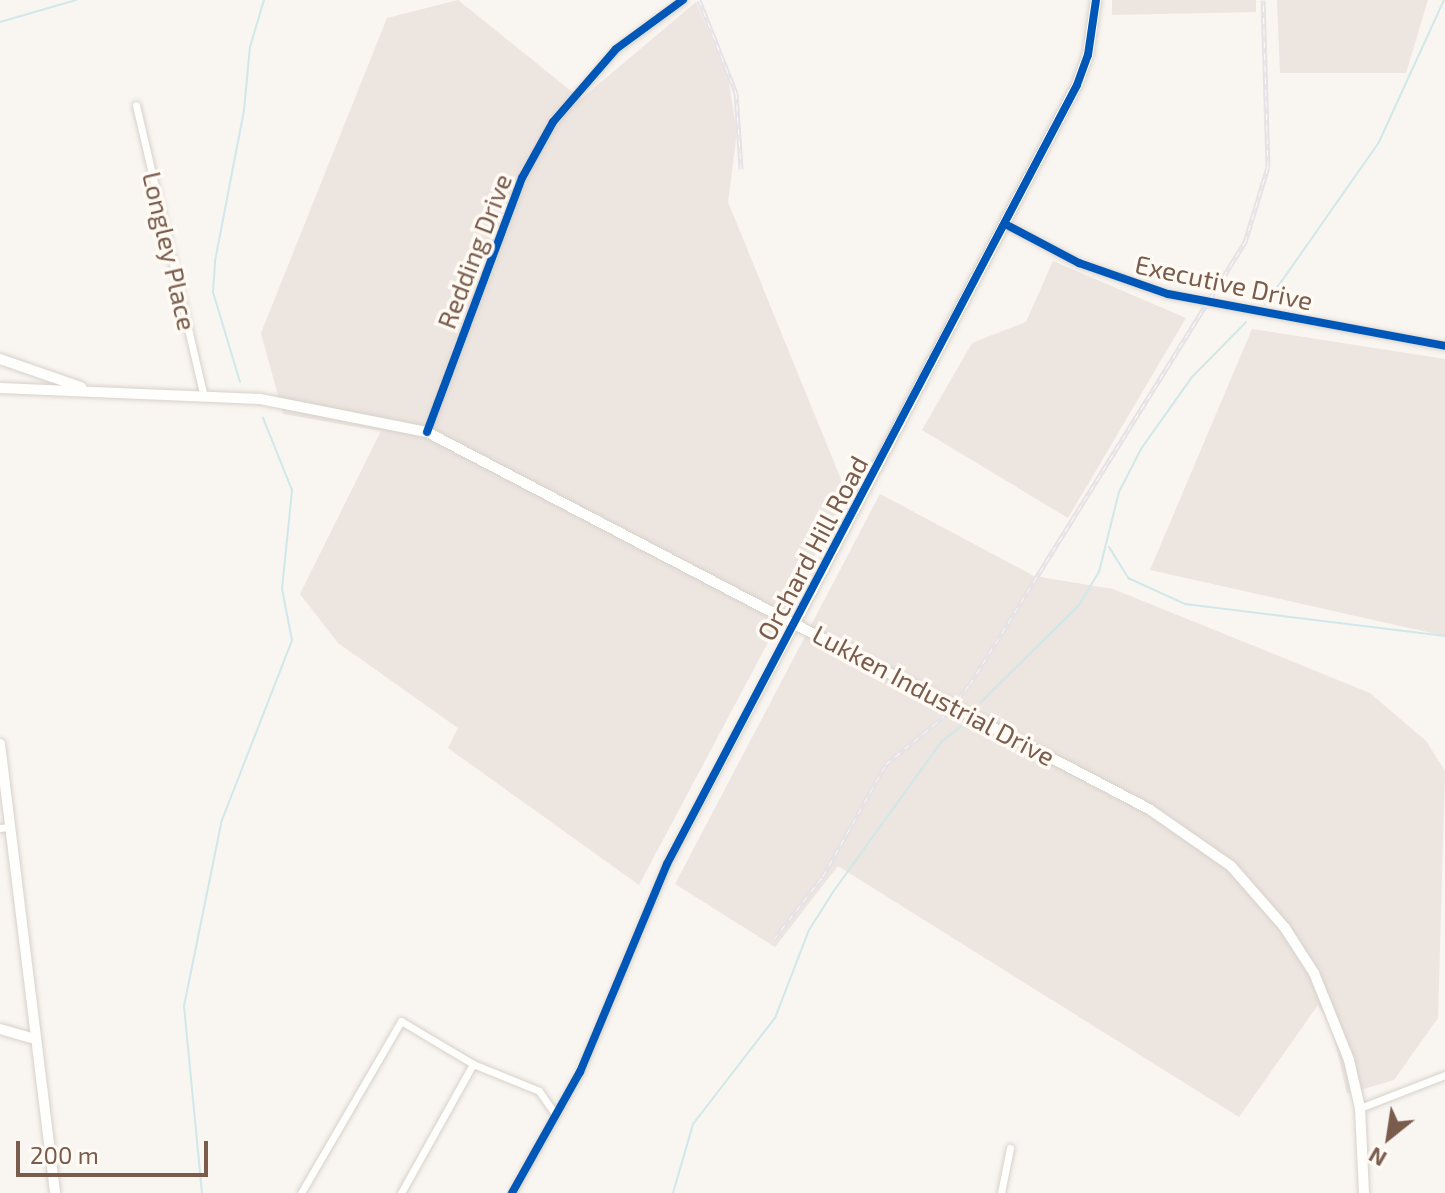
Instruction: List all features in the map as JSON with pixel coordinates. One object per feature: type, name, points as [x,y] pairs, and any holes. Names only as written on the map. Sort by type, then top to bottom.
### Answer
[{"type":"main road","name":"Orchard Hill Road","points":[[796,621],[1077,85],[1088,55],[1096,0]]},
{"type":"main road","points":[[0,359],[102,393]]},
{"type":"main road","name":"Lukken Industrial Drive","points":[[0,388],[260,399],[427,432],[796,621],[1149,809],[1231,866],[1285,928],[1314,973],[1349,1060],[1360,1108],[1364,1193]]},
{"type":"main road","points":[[0,744],[4,828],[55,1193]]},
{"type":"main road","points":[[0,1029],[32,1038]]},
{"type":"street","name":"Redding Drive","points":[[427,432],[522,178],[553,122],[616,49],[683,0]]},
{"type":"street","name":"Longley Place","points":[[136,105],[204,397]]},
{"type":"street","name":"Executive Drive","points":[[1005,224],[1079,263],[1168,294],[1445,346]]},
{"type":"street","name":"Orchard Hill Road","points":[[512,1193],[580,1072],[667,864],[796,621]]},
{"type":"street","points":[[301,1193],[393,1028],[407,1021],[473,1064],[539,1091],[555,1114]]},
{"type":"street","points":[[401,1193],[473,1064]]},
{"type":"street","points":[[1360,1108],[1445,1075]]},
{"type":"street","points":[[1001,1193],[1010,1148]]},
{"type":"shaded area","points":[[458,0],[581,99],[696,2],[728,78],[737,132],[728,202],[847,494],[639,885],[448,748],[458,728],[338,643],[300,594],[381,431],[283,414],[261,333],[387,18]]},
{"type":"shaded area","points":[[1112,0],[1256,0],[1256,12],[1112,15]]},
{"type":"shaded area","points":[[1277,0],[1428,0],[1406,73],[1280,73]]},
{"type":"shaded area","points":[[1053,261],[1186,318],[1068,518],[922,430],[972,343],[1026,322]]},
{"type":"shaded area","points":[[1252,329],[1445,359],[1445,636],[1150,570]]},
{"type":"shaded area","points":[[880,494],[1034,576],[1113,589],[1370,693],[1426,741],[1445,771],[1438,1018],[1394,1080],[1347,1094],[1332,1029],[1318,1005],[1239,1117],[838,866],[775,947],[675,884]]},
{"type":"waterway","points":[[0,22],[76,0]]},
{"type":"waterway","points":[[240,382],[213,292],[215,261],[244,110],[250,47],[264,0]]},
{"type":"waterway","points":[[1265,305],[1379,142],[1444,0]]},
{"type":"waterway","points":[[981,702],[1079,605],[1099,572],[1119,492],[1141,449],[1192,377],[1246,322]]},
{"type":"waterway","points":[[202,1193],[184,1006],[222,820],[292,640],[282,589],[292,490],[263,418]]},
{"type":"waterway","points":[[1109,547],[1128,578],[1185,604],[1445,636]]},
{"type":"waterway","points":[[673,1193],[693,1124],[775,1018],[809,930],[942,741],[963,725]]},
{"type":"railway","points":[[699,0],[736,93],[741,169]]},
{"type":"railway","points":[[774,939],[823,876],[886,764],[942,718],[970,684],[1245,242],[1268,167],[1263,0]]},
{"type":"cycle path","points":[[427,432],[522,178],[553,122],[616,49],[683,0]]},
{"type":"cycle path","points":[[512,1193],[580,1072],[667,864],[1077,85],[1088,55],[1096,0]]},
{"type":"cycle path","points":[[1005,224],[1079,263],[1168,294],[1445,346]]}]
